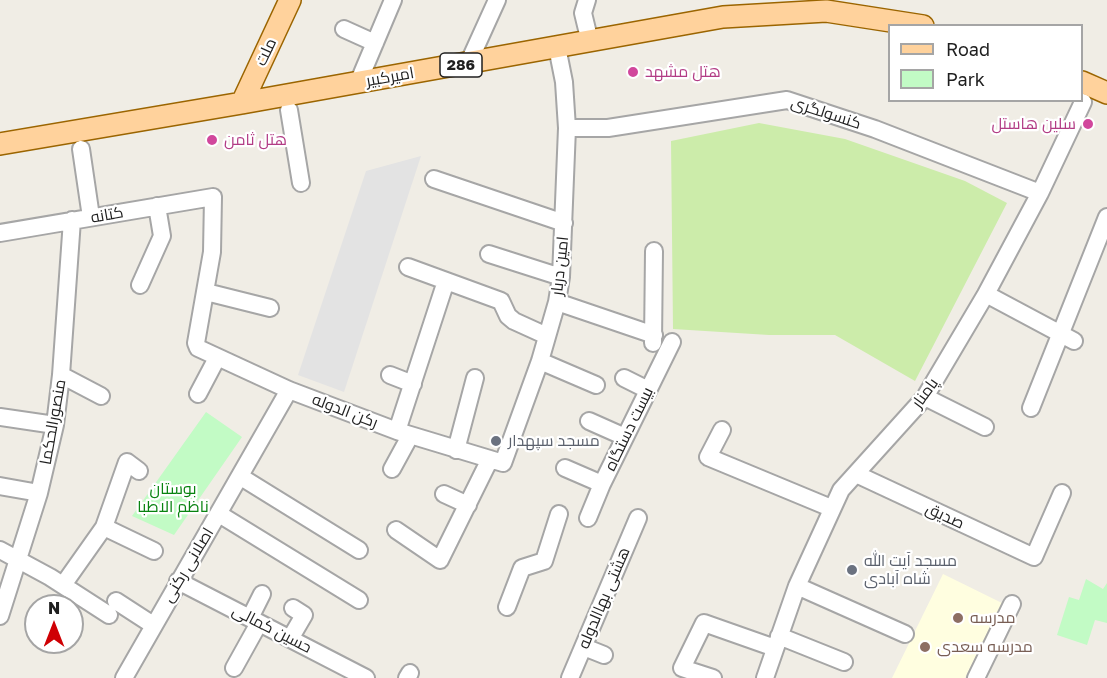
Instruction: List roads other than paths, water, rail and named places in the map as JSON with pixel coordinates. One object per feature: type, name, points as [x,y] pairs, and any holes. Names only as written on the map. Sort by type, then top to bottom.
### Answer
[{"type":"main road","name":"ملت","points":[[242,103],[290,0]]},
{"type":"main road","name":"امیرکبیر","points":[[0,144],[468,64],[558,54],[590,42],[723,17],[828,6],[914,24]]},
{"type":"street","points":[[358,83],[393,0]]},
{"type":"street","points":[[468,64],[497,0]]},
{"type":"street","points":[[587,0],[583,13],[590,42]]},
{"type":"street","points":[[344,29],[375,43]]},
{"type":"street","name":"امین دربار","points":[[396,530],[440,560],[468,505],[496,461],[540,361],[557,302],[561,277],[567,128],[558,54]]},
{"type":"street","name":"پامنار","points":[[765,678],[797,586],[831,508],[841,490],[925,397],[986,294],[1040,193],[1090,91]]},
{"type":"street","name":"کنسولگری","points":[[567,128],[608,128],[787,100],[875,129],[1040,193]]},
{"type":"street","points":[[289,110],[301,183]]},
{"type":"street","points":[[81,149],[91,217]]},
{"type":"street","points":[[434,179],[564,223]]},
{"type":"street","name":"کتانه","points":[[0,233],[213,197],[212,252],[206,292]]},
{"type":"street","points":[[140,285],[162,236],[157,206]]},
{"type":"street","points":[[1031,408],[1067,337],[1107,217]]},
{"type":"street","name":"منصورالحکما","points":[[0,616],[16,558],[39,493],[55,425],[61,375],[72,220]]},
{"type":"street","points":[[557,302],[653,339],[654,251]]},
{"type":"street","points":[[489,254],[561,277]]},
{"type":"street","points":[[408,267],[501,301],[508,316],[514,321],[547,336]]},
{"type":"street","points":[[392,469],[404,434],[412,384],[446,281]]},
{"type":"street","points":[[206,292],[270,308]]},
{"type":"street","name":"رکن الدوله","points":[[206,292],[196,343],[198,348],[289,390],[404,434],[496,461]]},
{"type":"street","points":[[986,294],[1067,337]]},
{"type":"street","name":"بیست دستگاه","points":[[588,518],[602,484],[672,342]]},
{"type":"street","points":[[198,394],[217,358]]},
{"type":"street","points":[[540,361],[596,385]]},
{"type":"street","points":[[61,375],[101,396]]},
{"type":"street","points":[[390,375],[412,384]]},
{"type":"street","points":[[456,450],[475,378]]},
{"type":"street","points":[[624,378],[648,390]]},
{"type":"street","name":"اصلانی رکنی","points":[[124,678],[289,390]]},
{"type":"street","points":[[925,397],[985,428]]},
{"type":"street","points":[[0,417],[55,425]]},
{"type":"street","points":[[589,421],[625,437]]},
{"type":"street","points":[[722,430],[708,457],[831,508]]},
{"type":"street","points":[[63,585],[104,527],[127,462],[140,471]]},
{"type":"street","points":[[565,468],[602,484]]},
{"type":"street","name":"صدیق","points":[[856,474],[1034,557],[1062,493]]},
{"type":"street","points":[[241,477],[359,550]]},
{"type":"street","points":[[0,486],[39,493]]},
{"type":"street","points":[[444,494],[468,505]]},
{"type":"street","points":[[219,514],[359,600]]},
{"type":"street","points":[[507,607],[522,568],[544,561],[559,514]]},
{"type":"street","name":"هشتی بهاالدوله","points":[[570,678],[638,518]]},
{"type":"street","points":[[104,527],[154,551]]},
{"type":"street","points":[[0,550],[63,585],[153,625]]},
{"type":"street","name":"حسین کمالی","points":[[178,581],[290,639],[342,672],[366,678]]},
{"type":"street","points":[[797,586],[905,634]]},
{"type":"street","points":[[234,668],[255,620],[262,594]]},
{"type":"street","points":[[976,678],[1012,604]]},
{"type":"street","points":[[290,639],[304,615],[293,608]]},
{"type":"street","points":[[713,678],[682,668],[704,623],[844,662]]},
{"type":"street","points":[[584,646],[604,655]]},
{"type":"place","name":"هتل مشهد","points":[[633,72]]},
{"type":"place","name":"سلین هاستل","points":[[1088,124]]},
{"type":"place","name":"هتل ثامن","points":[[212,140]]},
{"type":"place","name":"مسجد سپهدار","points":[[496,441]]},
{"type":"place","name":"مسجد آیت الله شاه آبادی","points":[[852,570]]},
{"type":"place","name":"مدرسه","points":[[958,618]]},
{"type":"place","name":"مدرسه سعدی","points":[[925,647]]},
{"type":"park label","name":"بوستان ناظم الاطبا","points":[[173,498]]}]
